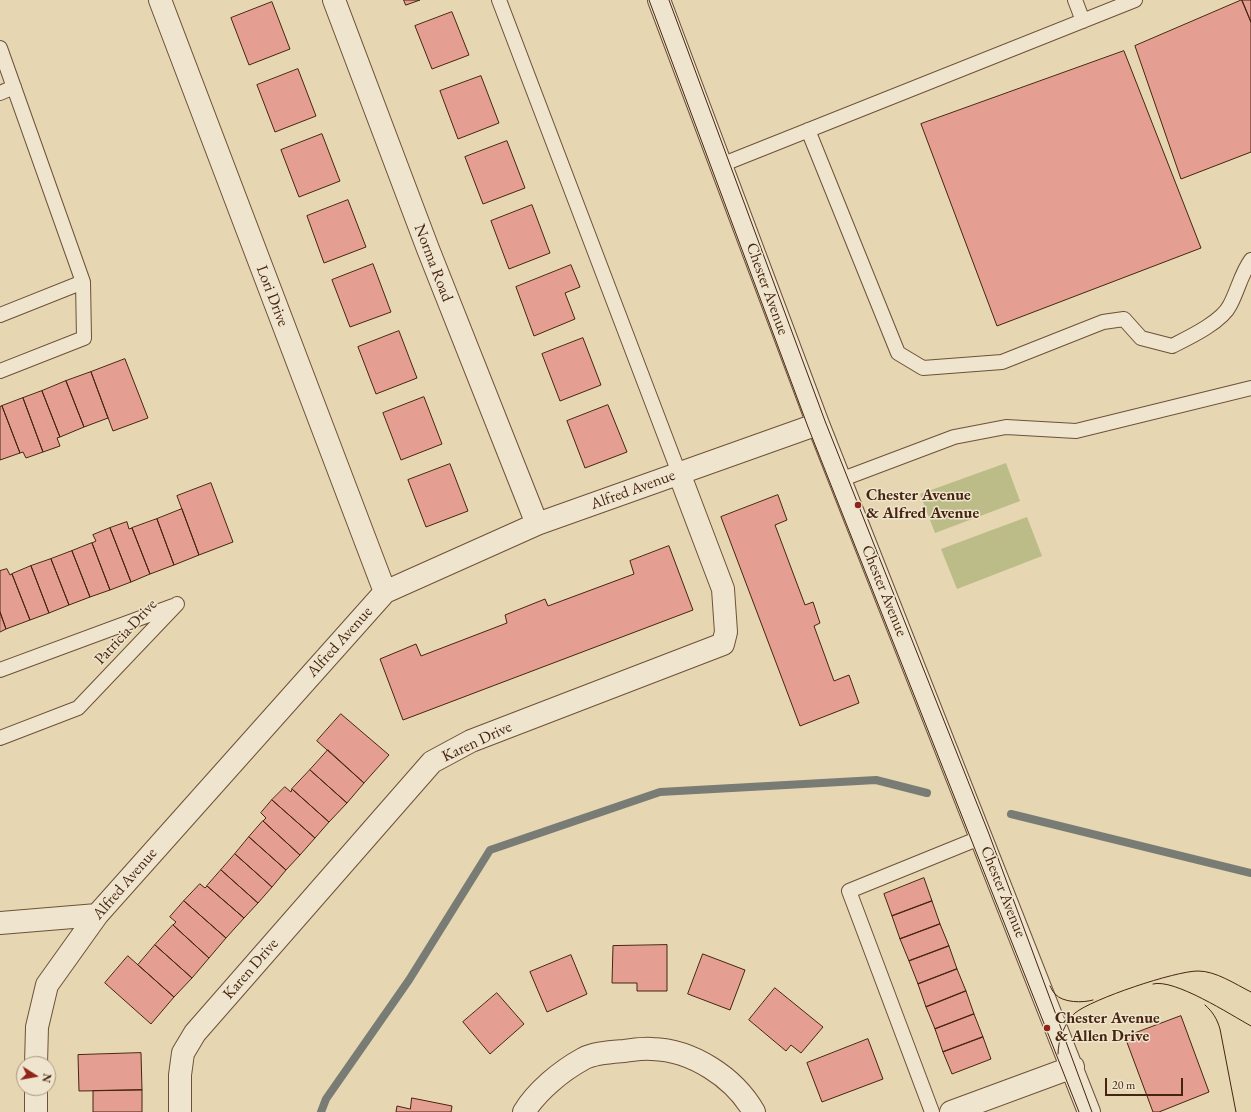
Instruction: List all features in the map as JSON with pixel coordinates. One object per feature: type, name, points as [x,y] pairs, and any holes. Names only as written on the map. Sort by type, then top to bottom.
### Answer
[{"type":"street","name":"Lori Drive","points":[[160,0],[385,592]]},
{"type":"street","name":"Norma Road","points":[[334,0],[428,249],[537,524]]},
{"type":"street","name":"Chester Avenue","points":[[659,0],[818,424],[1073,1067],[1089,1112]]},
{"type":"street","name":"Alfred Avenue","points":[[36,1056],[37,1026],[47,985],[97,915],[385,592],[537,524],[818,424]]},
{"type":"street","name":"Karen Drive","points":[[180,1112],[180,1075],[183,1053],[195,1033],[432,762],[471,741],[723,644],[726,632],[723,589],[678,473]]},
{"type":"street","points":[[0,923],[97,915]]},
{"type":"street","points":[[524,1112],[553,1080],[584,1058],[616,1051],[652,1049],[678,1054],[702,1063],[727,1079],[748,1102],[754,1112]]},
{"type":"street","points":[[951,1112],[1073,1067]]},
{"type":"street","points":[[36,1096],[36,1112]]},
{"type":"lane","points":[[499,0],[678,473]]},
{"type":"lane","points":[[1075,0],[1083,21]]},
{"type":"lane","points":[[721,165],[1135,0]]},
{"type":"lane","points":[[0,48],[83,282],[84,338],[0,371]]},
{"type":"lane","points":[[0,93],[14,88]]},
{"type":"lane","points":[[808,130],[898,353],[923,368],[1002,362],[1103,322],[1124,319],[1141,338],[1172,346],[1206,329],[1229,307],[1245,269],[1251,260]]},
{"type":"lane","points":[[0,315],[83,282]]},
{"type":"lane","points":[[840,480],[954,437],[1006,427],[1076,432],[1251,388]]},
{"type":"lane","name":"Patricia Drive","points":[[0,670],[177,604],[78,708],[0,738]]},
{"type":"lane","points":[[932,1112],[849,891],[982,837]]},
{"type":"green space","points":[[1006,463],[1020,501],[935,533],[920,494]]},
{"type":"green space","points":[[1027,517],[1042,556],[957,589],[941,549]]},
{"type":"building","points":[[404,0],[420,0],[406,5]]},
{"type":"building","points":[[1242,0],[1251,22],[1251,152],[1181,179],[1135,46]]},
{"type":"building","points":[[1242,0],[1251,0],[1251,22]]},
{"type":"building","points":[[272,2],[290,49],[249,65],[231,18]]},
{"type":"building","points":[[452,12],[469,55],[432,69],[415,26]]},
{"type":"building","points":[[1124,51],[1201,248],[997,326],[921,124]]},
{"type":"building","points":[[298,69],[316,116],[275,132],[257,85]]},
{"type":"building","points":[[481,76],[499,123],[458,139],[440,91]]},
{"type":"building","points":[[322,134],[340,181],[299,197],[281,150]]},
{"type":"building","points":[[507,141],[525,188],[483,204],[465,157]]},
{"type":"building","points":[[348,200],[366,247],[324,263],[307,216]]},
{"type":"building","points":[[532,205],[550,253],[509,269],[491,221]]},
{"type":"building","points":[[373,264],[391,312],[350,327],[332,280]]},
{"type":"building","points":[[571,265],[580,287],[565,293],[575,319],[534,336],[516,287]]},
{"type":"building","points":[[399,331],[417,378],[376,394],[358,347]]},
{"type":"building","points":[[583,338],[601,385],[560,401],[542,354]]},
{"type":"building","points":[[125,359],[148,418],[113,431],[91,372]]},
{"type":"building","points":[[91,372],[108,418],[84,427],[66,381]]},
{"type":"building","points":[[66,381],[84,427],[60,437],[42,391]]},
{"type":"building","points":[[42,391],[60,437],[57,438],[60,446],[43,452],[23,398]]},
{"type":"building","points":[[424,397],[442,444],[401,460],[383,413]]},
{"type":"building","points":[[23,398],[43,452],[26,458],[23,452],[20,453],[2,406]]},
{"type":"building","points":[[608,405],[627,452],[585,468],[567,421]]},
{"type":"building","points":[[2,406],[20,453],[0,460],[0,407]]},
{"type":"building","points":[[450,464],[468,511],[426,527],[408,480]]},
{"type":"building","points":[[211,483],[233,542],[199,555],[177,496]]},
{"type":"building","points":[[778,495],[787,520],[775,525],[805,605],[813,602],[820,623],[814,626],[834,681],[849,675],[859,703],[800,726],[721,517]]},
{"type":"building","points":[[182,509],[199,555],[174,565],[157,519]]},
{"type":"building","points":[[157,519],[174,565],[150,574],[132,528]]},
{"type":"building","points":[[127,522],[129,529],[132,528],[150,574],[131,582],[110,528]]},
{"type":"building","points":[[110,528],[131,582],[110,590],[92,543],[96,541],[93,535]]},
{"type":"building","points":[[92,543],[110,590],[90,597],[72,551]]},
{"type":"building","points":[[669,546],[693,610],[403,720],[380,659],[416,644],[421,656],[507,623],[505,615],[545,599],[548,606],[634,574],[630,561]]},
{"type":"building","points":[[72,551],[90,597],[69,605],[51,559]]},
{"type":"building","points":[[51,559],[69,605],[49,613],[31,566]]},
{"type":"building","points":[[31,566],[49,613],[30,620],[12,574]]},
{"type":"building","points":[[7,569],[10,575],[12,574],[30,620],[6,629],[0,612],[0,571]]},
{"type":"building","points":[[0,612],[6,629],[0,632]]},
{"type":"building","points":[[341,714],[389,755],[364,783],[317,741]]},
{"type":"building","points":[[328,750],[364,783],[347,803],[310,770]]},
{"type":"building","points":[[310,770],[347,803],[329,822],[292,789]]},
{"type":"building","points":[[285,787],[291,792],[292,789],[329,822],[315,838],[272,800]]},
{"type":"building","points":[[272,800],[315,838],[300,855],[263,821],[266,818],[261,813]]},
{"type":"building","points":[[263,821],[300,855],[286,870],[249,837]]},
{"type":"building","points":[[249,837],[286,870],[272,887],[235,854]]},
{"type":"building","points":[[235,854],[272,887],[258,903],[221,870]]},
{"type":"building","points":[[221,870],[258,903],[244,918],[207,886]]},
{"type":"building","points":[[924,878],[932,901],[892,916],[884,894]]},
{"type":"building","points":[[200,884],[205,888],[207,886],[244,918],[226,938],[184,901]]},
{"type":"building","points":[[184,901],[226,938],[209,958],[173,925],[176,922],[170,917]]},
{"type":"building","points":[[932,901],[940,924],[900,939],[892,916]]},
{"type":"building","points":[[940,924],[949,946],[909,961],[900,939]]},
{"type":"building","points":[[173,925],[209,958],[192,978],[155,945]]},
{"type":"building","points":[[155,945],[192,978],[174,997],[138,965]]},
{"type":"building","points":[[667,945],[667,991],[637,991],[637,983],[612,983],[613,946]]},
{"type":"building","points":[[949,946],[957,969],[918,984],[909,961]]},
{"type":"building","points":[[703,954],[745,970],[730,1010],[688,994]]},
{"type":"building","points":[[571,955],[587,994],[547,1012],[530,972]]},
{"type":"building","points":[[128,956],[174,997],[151,1024],[105,983]]},
{"type":"building","points":[[957,969],[966,991],[926,1007],[918,984]]},
{"type":"building","points":[[775,988],[823,1027],[801,1053],[791,1045],[786,1051],[749,1020]]},
{"type":"building","points":[[966,991],[974,1014],[935,1029],[926,1007]]},
{"type":"building","points":[[497,993],[524,1024],[490,1054],[463,1022]]},
{"type":"building","points":[[974,1014],[983,1037],[943,1052],[935,1029]]},
{"type":"building","points":[[1181,1016],[1209,1092],[1159,1112],[1153,1112],[1125,1037]]},
{"type":"building","points":[[983,1037],[991,1059],[952,1074],[943,1052]]},
{"type":"building","points":[[868,1039],[883,1079],[822,1102],[807,1063]]},
{"type":"building","points":[[141,1053],[142,1090],[79,1091],[78,1055]]},
{"type":"building","points":[[142,1090],[142,1112],[93,1112],[93,1091]]},
{"type":"building","points":[[412,1098],[452,1106],[451,1112],[396,1112],[397,1106],[410,1109]]},
{"type":"waterway","points":[[321,1112],[326,1099],[409,980],[490,850],[660,792],[876,780],[927,793]]},
{"type":"waterway","points":[[1011,814],[1251,873]]},
{"type":"tram line","points":[[649,0],[808,427],[1079,1112]]},
{"type":"tram line","points":[[669,0],[825,421],[989,834],[1092,1112]]},
{"type":"tram line","points":[[1058,1054],[1059,1043],[1063,1032],[1068,1021],[1075,1013],[1084,1007],[1134,987],[1171,976],[1198,971],[1212,973],[1251,992]]},
{"type":"tram line","points":[[1153,984],[1174,986],[1217,1006],[1251,1026]]},
{"type":"tram line","points":[[1050,986],[1055,994],[1068,1001],[1084,1002],[1093,1000]]},
{"type":"tram line","points":[[1205,1005],[1218,1022],[1236,1112]]},
{"type":"place","name":"Chester Avenue & Alfred Avenue","points":[[858,505]]},
{"type":"place","name":"Chester Avenue & Allen Drive","points":[[1047,1028]]}]
